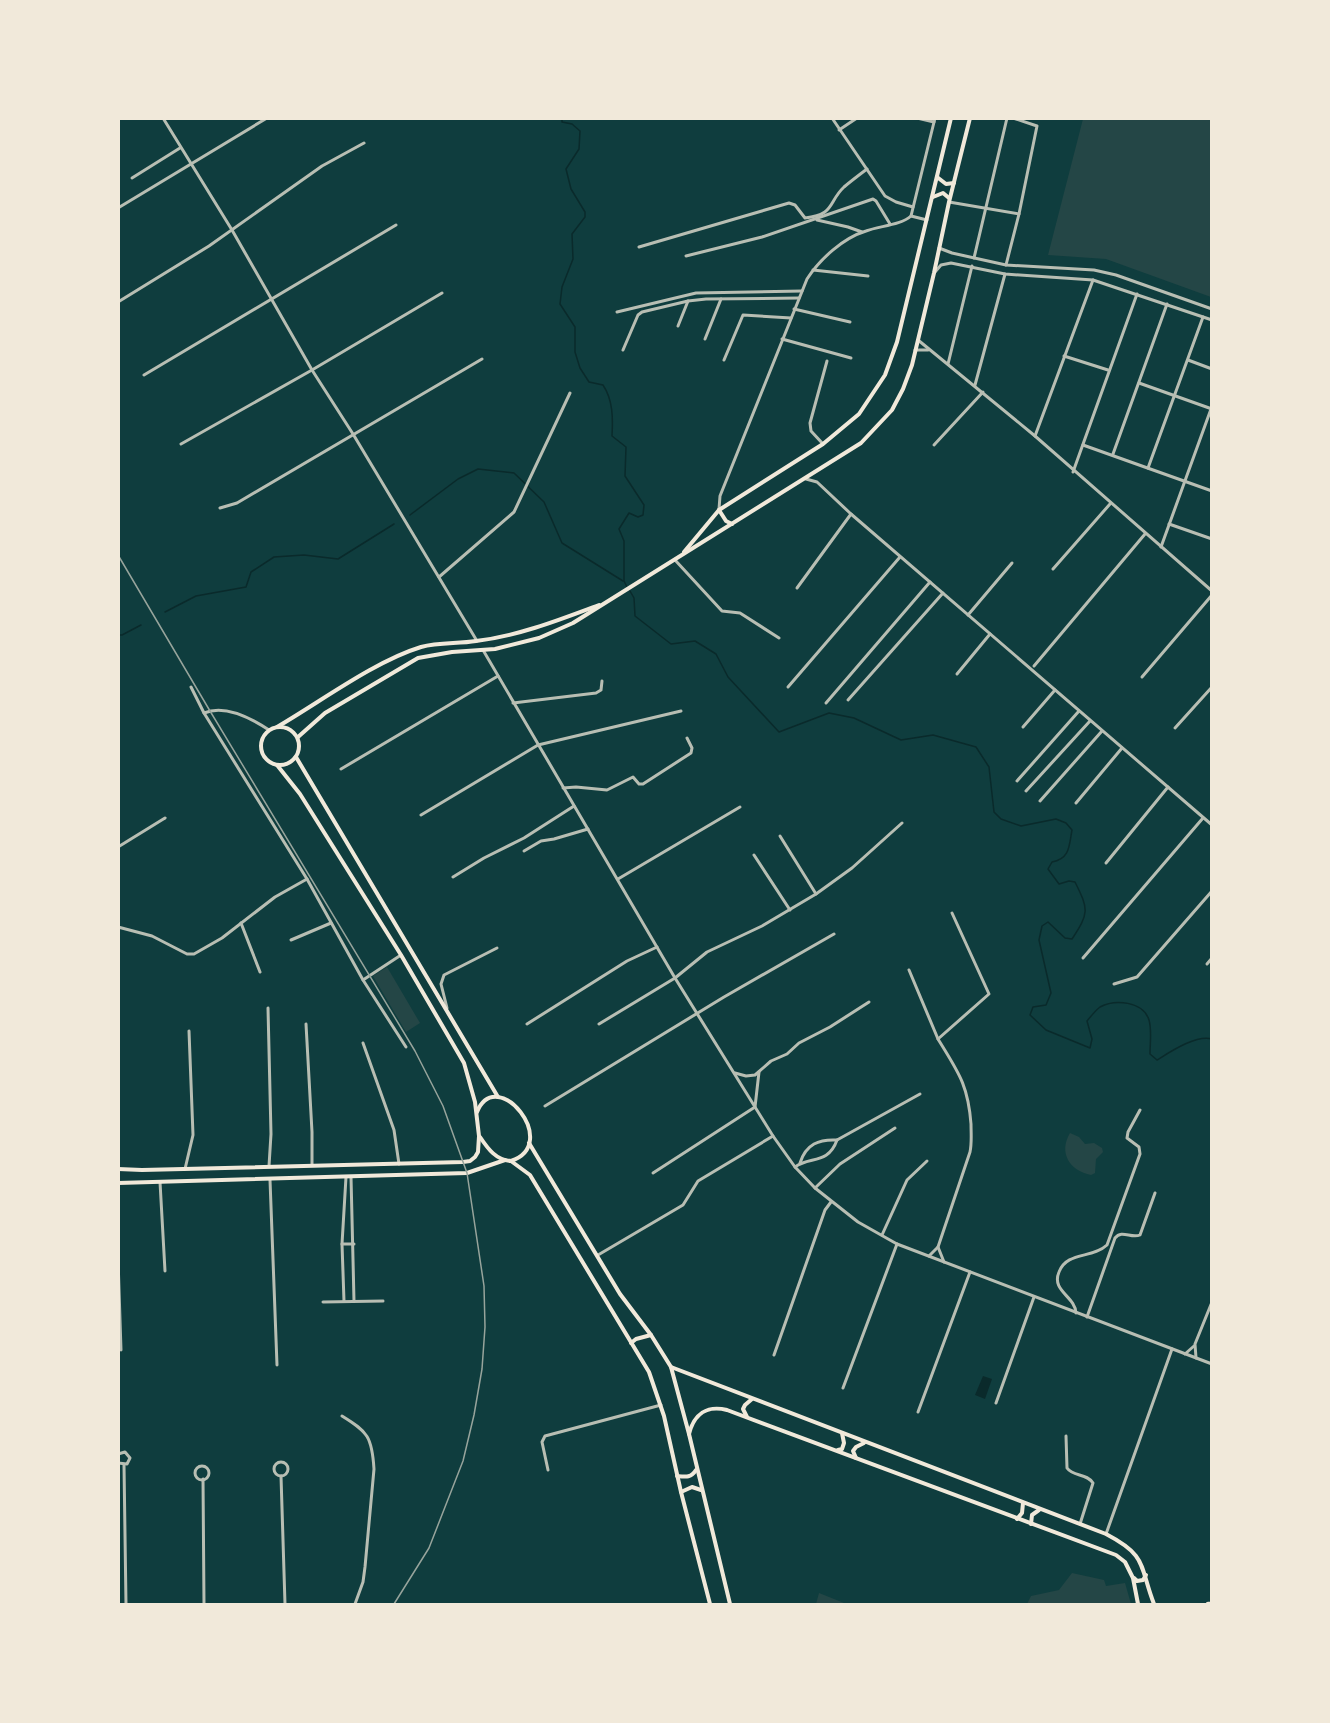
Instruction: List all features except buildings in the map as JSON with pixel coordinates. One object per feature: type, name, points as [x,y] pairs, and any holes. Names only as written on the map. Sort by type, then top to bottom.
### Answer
[{"type":"main road","points":[[682,555],[719,510],[823,444],[859,414],[885,375],[897,342],[951,118]]},
{"type":"main road","points":[[297,737],[325,712],[418,658],[495,649],[539,638],[573,623],[861,443],[892,410],[903,389],[918,340],[970,118]]},
{"type":"main road","points":[[937,177],[944,183],[950,184],[955,182],[956,178]]},
{"type":"main road","points":[[932,197],[943,193],[949,200]]},
{"type":"main road","points":[[719,510],[726,521],[732,524]]},
{"type":"main road","points":[[118,1169],[470,1161],[478,1152],[477,1113],[464,1063],[401,955],[300,794],[277,765],[268,761],[262,754],[260,745],[269,730],[386,663],[419,648],[433,644],[477,641],[531,630],[608,601]]},
{"type":"main road","points":[[277,727],[285,727],[292,731],[297,737],[299,747],[296,757],[288,764],[277,765]]},
{"type":"main road","points":[[296,757],[498,1096]]},
{"type":"main road","points":[[477,1113],[481,1103],[487,1098],[498,1096],[507,1100],[521,1112],[529,1127],[529,1143],[524,1153],[511,1161]]},
{"type":"main road","points":[[479,1136],[489,1150],[520,1166],[530,1175],[649,1372],[661,1405],[710,1605]]},
{"type":"main road","points":[[529,1143],[620,1294],[651,1335],[671,1367],[730,1605]]},
{"type":"main road","points":[[119,1184],[467,1173],[505,1160]]},
{"type":"main road","points":[[631,1343],[636,1339],[651,1335]]},
{"type":"main road","points":[[671,1367],[1106,1534],[1130,1549],[1139,1560],[1146,1575],[1154,1605]]},
{"type":"main road","points":[[747,1417],[743,1409],[752,1398]]},
{"type":"main road","points":[[689,1434],[694,1419],[712,1408],[721,1408],[1116,1555],[1125,1562],[1133,1578],[1138,1605]]},
{"type":"main road","points":[[838,1451],[842,1449],[844,1443],[842,1433]]},
{"type":"main road","points":[[856,1458],[853,1451],[864,1443]]},
{"type":"main road","points":[[677,1476],[689,1477],[696,1470]]},
{"type":"main road","points":[[681,1492],[692,1487],[702,1490]]},
{"type":"main road","points":[[1017,1518],[1022,1513],[1023,1503]]},
{"type":"main road","points":[[1031,1524],[1032,1515],[1040,1509]]},
{"type":"main road","points":[[1133,1578],[1137,1581],[1143,1580],[1146,1575]]},
{"type":"street","points":[[163,118],[232,230],[312,370],[477,641]]},
{"type":"street","points":[[118,207],[267,118]]},
{"type":"street","points":[[832,118],[887,198],[913,207]]},
{"type":"street","points":[[839,130],[857,118]]},
{"type":"street","points":[[719,510],[720,496],[801,291],[813,270],[833,250],[862,232],[905,220],[911,216],[934,120],[917,118]]},
{"type":"street","points":[[974,258],[1007,118]]},
{"type":"street","points":[[1006,265],[1037,126],[1013,118]]},
{"type":"street","points":[[118,302],[232,230],[322,165],[364,143]]},
{"type":"street","points":[[132,178],[180,148]]},
{"type":"street","points":[[639,247],[776,205],[789,203],[795,205],[805,218],[813,217],[830,209],[842,189],[867,170]]},
{"type":"street","points":[[686,256],[736,245],[873,200],[876,201],[890,224]]},
{"type":"street","points":[[949,200],[1019,214]]},
{"type":"street","points":[[911,216],[927,220]]},
{"type":"street","points":[[816,220],[862,232]]},
{"type":"street","points":[[144,375],[396,225]]},
{"type":"street","points":[[939,248],[1006,265],[1094,270],[1116,275],[1212,309]]},
{"type":"street","points":[[934,273],[941,265],[951,262],[1005,274],[1093,280],[1212,320]]},
{"type":"street","points":[[948,364],[972,266]]},
{"type":"street","points":[[1045,276],[1046,267]]},
{"type":"street","points":[[1054,267],[1054,276]]},
{"type":"street","points":[[813,270],[868,276]]},
{"type":"street","points":[[975,386],[1005,274]]},
{"type":"street","points":[[1035,436],[1093,280]]},
{"type":"street","points":[[617,312],[696,293],[801,291]]},
{"type":"street","points":[[181,444],[442,293]]},
{"type":"street","points":[[1074,472],[1108,370],[1137,294]]},
{"type":"street","points":[[623,350],[640,313],[688,301],[799,298]]},
{"type":"street","points":[[705,339],[721,299]]},
{"type":"street","points":[[678,326],[688,301]]},
{"type":"street","points":[[1113,454],[1167,304]]},
{"type":"street","points":[[794,309],[850,322]]},
{"type":"street","points":[[724,360],[743,315],[791,318]]},
{"type":"street","points":[[1148,468],[1203,317]]},
{"type":"street","points":[[782,339],[851,358]]},
{"type":"street","points":[[918,340],[1035,436],[1211,590],[1142,677]]},
{"type":"street","points":[[915,350],[928,350]]},
{"type":"street","points":[[1064,357],[1108,370]]},
{"type":"street","points":[[220,508],[237,503],[482,359]]},
{"type":"street","points":[[1188,360],[1212,369]]},
{"type":"street","points":[[823,444],[812,431],[810,423],[827,361]]},
{"type":"street","points":[[1138,383],[1211,409],[1161,547]]},
{"type":"street","points":[[934,445],[983,392]]},
{"type":"street","points":[[439,577],[514,512],[570,393]]},
{"type":"street","points":[[1083,444],[1212,490]]},
{"type":"street","points":[[815,473],[817,482]]},
{"type":"street","points":[[806,479],[817,482],[900,557],[1212,825]]},
{"type":"street","points":[[1053,569],[1110,504]]},
{"type":"street","points":[[797,588],[851,514]]},
{"type":"street","points":[[1169,524],[1212,539]]},
{"type":"street","points":[[1034,666],[1145,534]]},
{"type":"street","points":[[788,687],[900,557]]},
{"type":"street","points":[[675,560],[722,611],[740,613],[779,638]]},
{"type":"street","points":[[968,615],[1012,563]]},
{"type":"street","points":[[826,703],[930,582]]},
{"type":"street","points":[[848,700],[943,593]]},
{"type":"street","points":[[957,674],[990,634]]},
{"type":"street","points":[[482,650],[675,978],[773,1136],[795,1167],[815,1188],[858,1222],[897,1244],[1212,1364]]},
{"type":"street","points":[[341,769],[498,676]]},
{"type":"street","points":[[513,703],[596,693],[601,690],[602,681]]},
{"type":"street","points":[[191,687],[204,713],[307,879],[363,980],[406,1047]]},
{"type":"street","points":[[1175,728],[1212,687]]},
{"type":"street","points":[[1023,727],[1054,690]]},
{"type":"street","points":[[204,713],[223,710],[257,722],[269,730]]},
{"type":"street","points":[[421,815],[538,745],[681,711]]},
{"type":"street","points":[[1017,781],[1079,711]]},
{"type":"street","points":[[1026,791],[1090,721]]},
{"type":"street","points":[[1040,801],[1102,730]]},
{"type":"street","points":[[563,788],[607,790],[633,777],[639,784],[643,784],[691,753],[692,748],[687,738]]},
{"type":"street","points":[[1076,803],[1122,748]]},
{"type":"street","points":[[1106,863],[1168,787]]},
{"type":"street","points":[[453,877],[524,838],[574,806]]},
{"type":"street","points":[[618,879],[740,807]]},
{"type":"street","points":[[118,847],[165,818]]},
{"type":"street","points":[[1083,958],[1203,818]]},
{"type":"street","points":[[599,1024],[675,978],[707,952],[762,926],[816,894],[852,868],[902,823]]},
{"type":"street","points":[[524,851],[541,841],[588,829]]},
{"type":"street","points":[[780,836],[816,894]]},
{"type":"street","points":[[754,855],[790,910]]},
{"type":"street","points":[[118,927],[152,936],[187,954],[194,954],[209,947],[276,897],[307,879]]},
{"type":"street","points":[[1114,984],[1137,977],[1212,891]]},
{"type":"street","points":[[938,1039],[988,994],[952,913]]},
{"type":"street","points":[[241,923],[260,972]]},
{"type":"street","points":[[291,940],[332,923]]},
{"type":"street","points":[[545,1106],[834,934]]},
{"type":"street","points":[[527,1024],[627,961],[658,947]]},
{"type":"street","points":[[447,1009],[441,984],[444,975],[497,948]]},
{"type":"street","points":[[363,980],[401,955]]},
{"type":"street","points":[[1207,964],[1212,958]]},
{"type":"street","points":[[909,970],[938,1039],[964,1084],[970,1110],[970,1152],[938,1247],[929,1256]]},
{"type":"street","points":[[735,1072],[750,1077],[771,1061],[787,1054],[799,1043],[830,1027],[869,1002]]},
{"type":"street","points":[[268,1008],[271,1134],[268,1166]]},
{"type":"street","points":[[306,1024],[312,1165]]},
{"type":"street","points":[[185,1169],[193,1135],[189,1031]]},
{"type":"street","points":[[363,1043],[394,1130],[399,1164]]},
{"type":"street","points":[[755,1107],[759,1072]]},
{"type":"street","points":[[795,1167],[800,1163],[803,1154],[815,1143],[824,1139],[837,1140],[920,1094]]},
{"type":"street","points":[[653,1173],[755,1107]]},
{"type":"street","points":[[1076,1313],[1076,1306],[1058,1288],[1056,1279],[1062,1265],[1068,1260],[1097,1251],[1107,1245],[1140,1154],[1139,1147],[1128,1140],[1127,1135],[1140,1110]]},
{"type":"street","points":[[815,1188],[840,1164],[895,1128]]},
{"type":"street","points":[[598,1255],[682,1205],[698,1181],[773,1136]]},
{"type":"street","points":[[800,1163],[809,1163],[828,1154],[834,1148],[837,1140]]},
{"type":"street","points":[[882,1236],[908,1180],[927,1161]]},
{"type":"street","points":[[344,1301],[342,1244],[344,1205],[349,1177]]},
{"type":"street","points":[[349,1177],[354,1244],[354,1301]]},
{"type":"street","points":[[270,1180],[278,1365]]},
{"type":"street","points":[[160,1182],[165,1271]]},
{"type":"street","points":[[1087,1317],[1115,1238],[1122,1233],[1135,1236],[1140,1234],[1155,1193]]},
{"type":"street","points":[[774,1355],[825,1210],[831,1202]]},
{"type":"street","points":[[344,1205],[352,1206]]},
{"type":"street","points":[[342,1244],[354,1244]]},
{"type":"street","points":[[843,1388],[897,1244]]},
{"type":"street","points":[[938,1247],[944,1262]]},
{"type":"street","points":[[118,1259],[121,1350]]},
{"type":"street","points":[[918,1412],[970,1272]]},
{"type":"street","points":[[344,1292],[354,1292]]},
{"type":"street","points":[[996,1403],[1034,1297]]},
{"type":"street","points":[[323,1302],[383,1301]]},
{"type":"street","points":[[1185,1354],[1195,1344],[1212,1302]]},
{"type":"street","points":[[1195,1344],[1196,1358]]},
{"type":"street","points":[[1106,1534],[1172,1349]]},
{"type":"street","points":[[548,1470],[542,1442],[545,1436],[661,1405]]},
{"type":"street","points":[[342,1416],[365,1431],[369,1438],[374,1469],[363,1582],[355,1605]]},
{"type":"street","points":[[1066,1437],[1065,1462],[1069,1471],[1088,1478],[1093,1483],[1080,1524]]},
{"type":"street","points":[[118,1454],[125,1452],[130,1456],[129,1463],[124,1465],[118,1463]]},
{"type":"street","points":[[280,1462],[285,1464],[288,1470],[281,1476],[274,1470],[280,1462]]},
{"type":"street","points":[[124,1465],[126,1605]]},
{"type":"street","points":[[202,1466],[208,1469],[209,1473],[203,1479],[197,1477],[195,1473],[198,1467],[202,1466]]},
{"type":"street","points":[[281,1476],[285,1605]]},
{"type":"street","points":[[203,1479],[204,1605]]},
{"type":"shaded area","points":[[1083,119],[1211,119],[1211,297],[1106,259],[1048,255]]},
{"type":"shaded area","points":[[387,967],[420,1023],[406,1032],[373,976]]},
{"type":"shaded area","points":[[1070,1133],[1079,1137],[1085,1144],[1094,1143],[1102,1148],[1103,1152],[1096,1159],[1095,1173],[1091,1175],[1077,1170],[1068,1160],[1065,1147]]},
{"type":"shaded area","points":[[983,1376],[992,1379],[985,1399],[975,1395]]},
{"type":"shaded area","points":[[1072,1573],[1104,1580],[1106,1586],[1125,1583],[1131,1604],[1027,1604],[1031,1596],[1059,1590]]},
{"type":"shaded area","points":[[819,1593],[844,1603],[844,1604],[816,1604]]},
{"type":"waterway","points":[[562,118],[562,122],[572,124],[580,131],[579,149],[566,169],[571,189],[585,212],[585,217],[572,234],[573,259],[562,287],[560,304],[575,327],[575,352],[580,368],[589,382],[603,385],[609,397],[612,409],[612,436],[626,447],[625,476],[644,505],[643,515],[638,517],[629,513],[619,529],[624,541],[624,581],[627,587]]},
{"type":"waterway","points":[[410,515],[458,479],[478,469],[514,473],[544,502],[562,543],[623,581]]},
{"type":"waterway","points":[[165,612],[196,596],[246,587],[251,572],[274,557],[304,555],[338,559],[394,524]]},
{"type":"waterway","points":[[630,591],[634,598],[635,616],[671,644],[695,641],[716,654],[728,677],[779,732],[829,713],[854,718],[901,740],[933,735],[976,747],[989,767],[994,812],[1001,819],[1021,826],[1056,819],[1066,823],[1072,830],[1068,851],[1062,858],[1052,862],[1048,869],[1059,884],[1075,882],[1083,899],[1085,911],[1082,923],[1072,939],[1065,938],[1048,922],[1042,926],[1039,940],[1051,993],[1046,1005],[1033,1007],[1030,1015],[1046,1030],[1090,1048],[1092,1039],[1087,1021],[1106,1004],[1128,1003],[1135,1005],[1146,1014],[1150,1028],[1150,1054],[1157,1060],[1191,1041],[1212,1039]]},
{"type":"waterway","points":[[118,635],[141,625]]},
{"type":"railway","points":[[118,555],[415,1051],[443,1106],[467,1173],[484,1286],[485,1327],[482,1369],[463,1461],[429,1548],[394,1604]]}]
